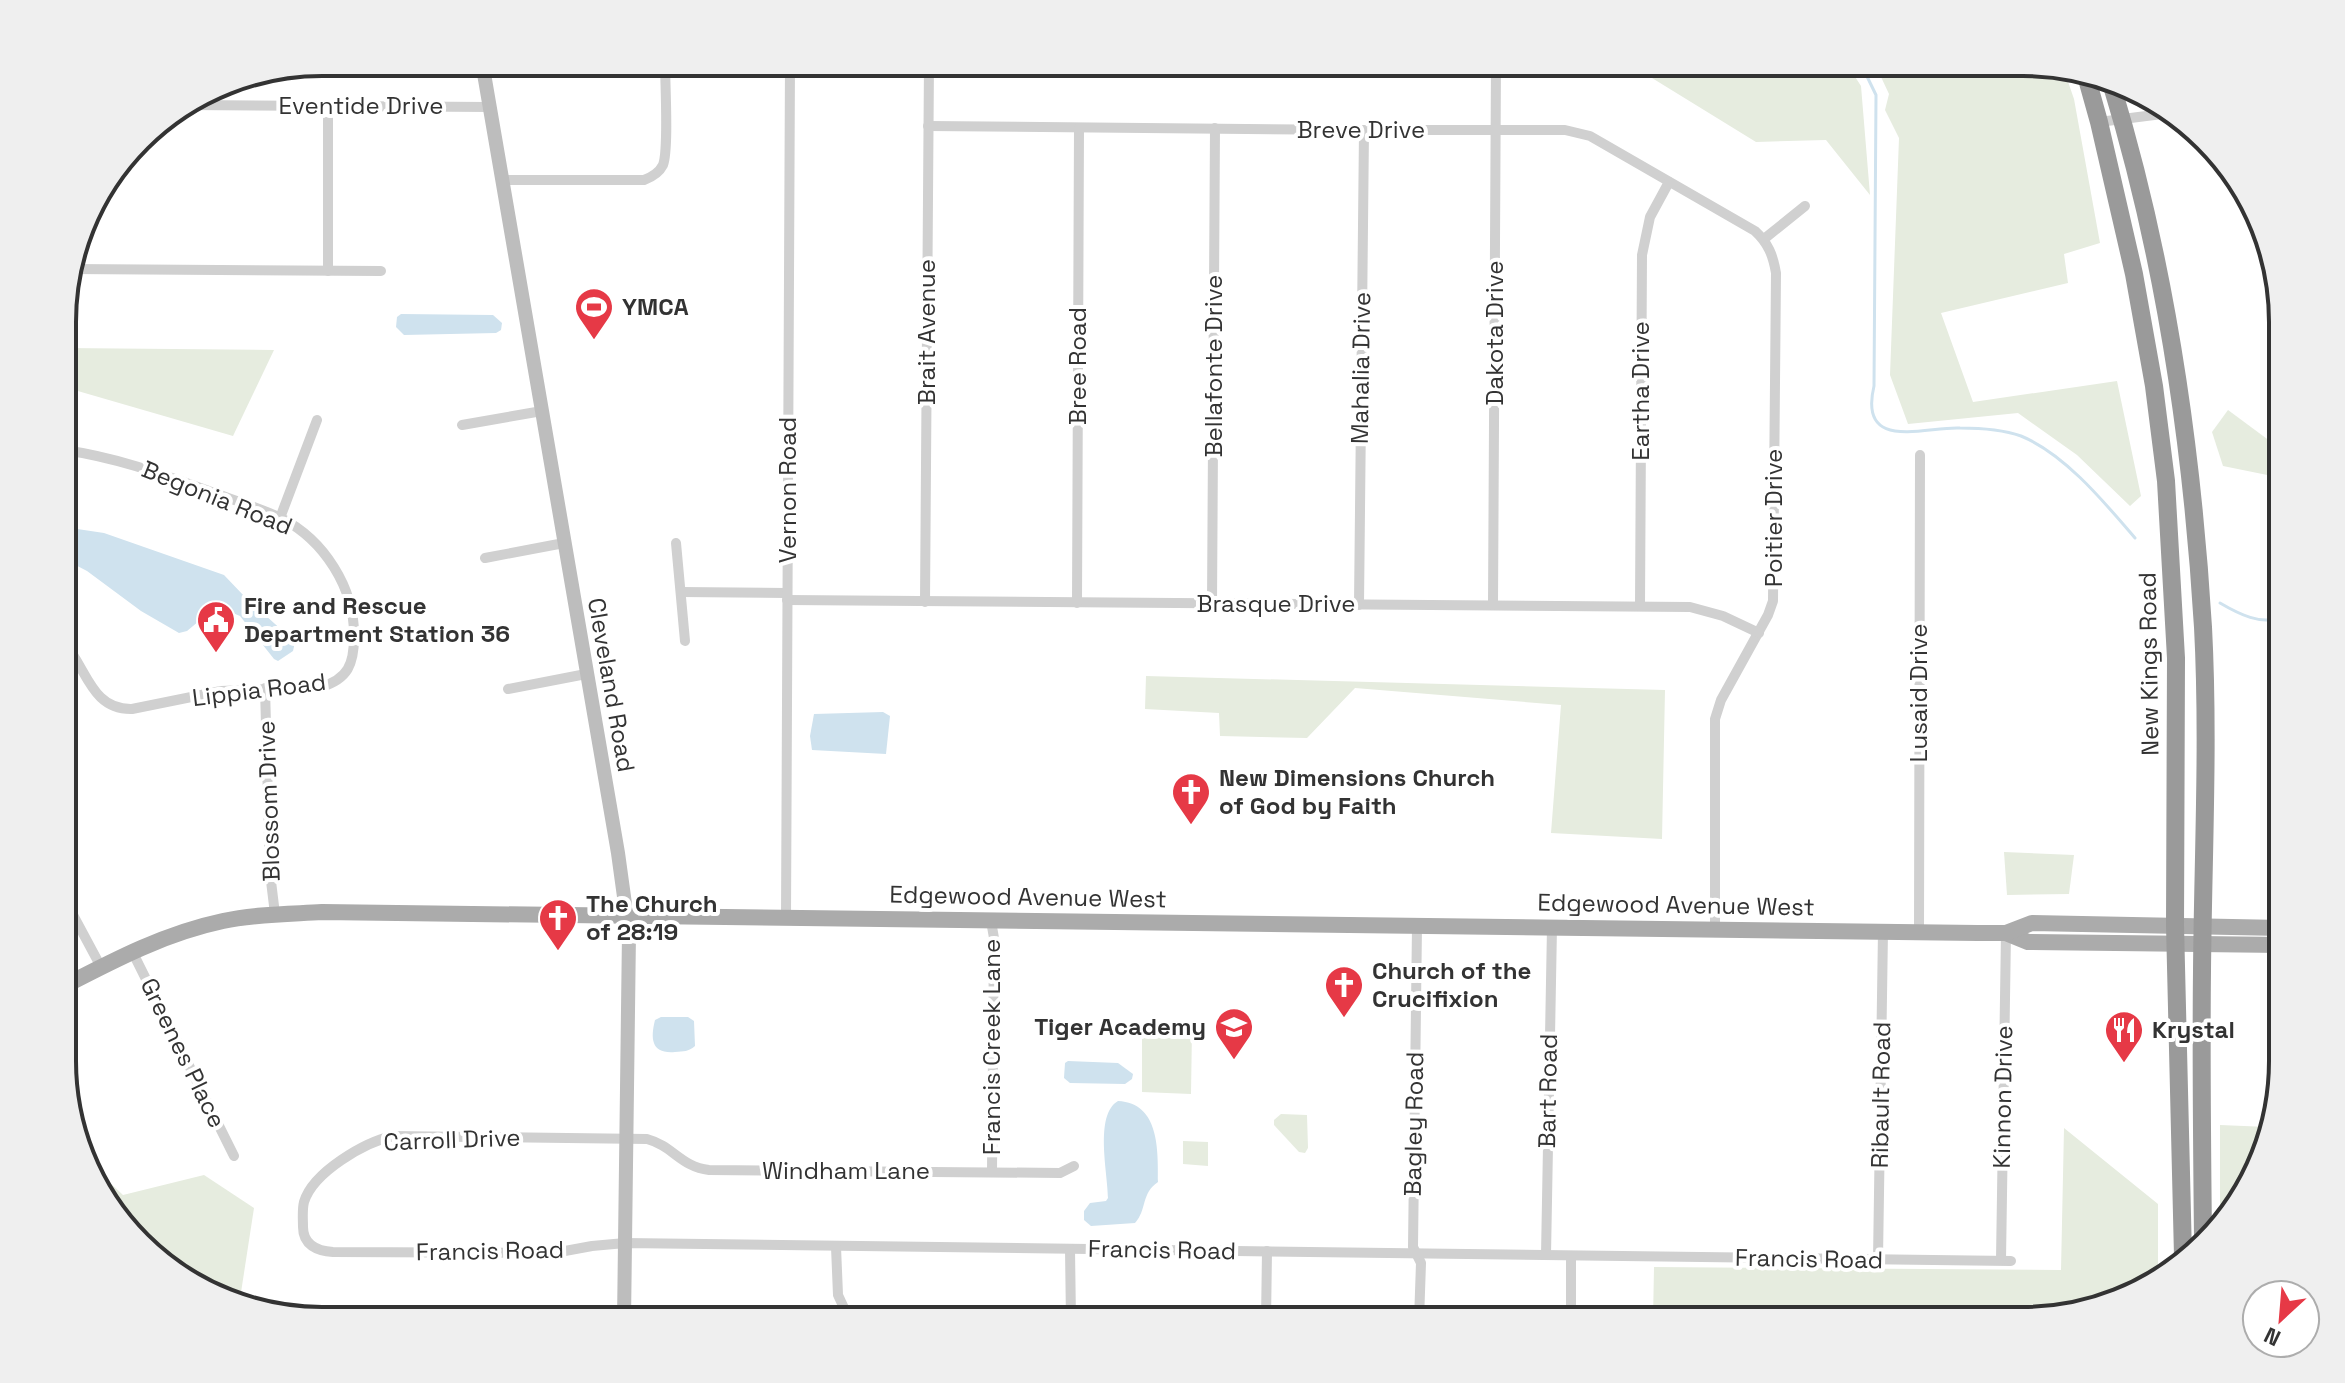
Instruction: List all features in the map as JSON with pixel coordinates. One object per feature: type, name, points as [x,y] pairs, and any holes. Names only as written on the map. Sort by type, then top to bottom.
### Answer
[{"type":"highway","name":"New Kings Road","points":[[2089,85],[2134,274],[2154,386],[2166,481],[2176,658],[2175,934],[2183,1247]]},
{"type":"highway","points":[[2114,94],[2150,236],[2177,384],[2192,492],[2203,629],[2203,1228]]},
{"type":"main road","name":"Edgewood Avenue West","points":[[76,980],[132,951],[212,924],[275,914],[322,912],[2006,933],[2032,923],[2203,935]]},
{"type":"main road","points":[[2203,935],[2268,929]]},
{"type":"main road","points":[[2203,935],[2268,943]]},
{"type":"street","name":"Dakota Drive","points":[[1493,605],[1496,76]]},
{"type":"street","name":"Cleveland Road","points":[[484,77],[627,917],[624,1307]]},
{"type":"street","points":[[503,180],[644,180],[658,172],[665,157],[665,77]]},
{"type":"street","name":"Vernon Road","points":[[786,918],[790,77]]},
{"type":"street","name":"Brait Avenue","points":[[925,602],[929,77]]},
{"type":"street","name":"Eventide Drive","points":[[206,105],[489,107]]},
{"type":"street","points":[[328,106],[328,271]]},
{"type":"street","points":[[2099,122],[2156,115]]},
{"type":"street","name":"Breve Drive","points":[[928,126],[1578,132],[1755,231],[1764,239]]},
{"type":"street","name":"Bree Road","points":[[1077,603],[1079,128]]},
{"type":"street","name":"Bellafonte Drive","points":[[1212,604],[1215,128]]},
{"type":"street","name":"Mahalia Drive","points":[[1359,605],[1364,130]]},
{"type":"street","name":"Eartha Drive","points":[[1640,606],[1642,255],[1650,217],[1669,182]]},
{"type":"street","points":[[1764,239],[1805,206]]},
{"type":"street","name":"Poitier Drive","points":[[1715,930],[1715,719],[1721,700],[1759,633],[1773,601],[1776,273],[1774,257],[1764,239]]},
{"type":"street","points":[[82,269],[381,271]]},
{"type":"street","points":[[2154,386],[2177,384]]},
{"type":"street","points":[[462,425],[542,411]]},
{"type":"street","points":[[280,518],[317,420]]},
{"type":"street","name":"Begonia Road","points":[[76,452],[136,465],[280,518],[303,532],[330,559],[345,588],[354,628],[354,656],[343,677]]},
{"type":"street","name":"Lusaid Drive","points":[[1919,932],[1920,455]]},
{"type":"street","points":[[485,558],[564,543]]},
{"type":"street","points":[[676,543],[685,641]]},
{"type":"street","name":"Brasque Drive","points":[[681,592],[925,602],[1690,607],[1707,610],[1759,633]]},
{"type":"street","name":"Lippia Road","points":[[76,661],[101,699],[121,710],[221,691],[321,687],[343,677]]},
{"type":"street","points":[[508,689],[586,674]]},
{"type":"street","name":"Blossom Drive","points":[[265,688],[270,873],[275,914]]},
{"type":"street","points":[[76,920],[101,967]]},
{"type":"street","name":"Francis Creek Lane","points":[[991,921],[994,938],[992,1172]]},
{"type":"street","name":"Bagley Road","points":[[1417,926],[1413,1247],[1421,1263],[1420,1306]]},
{"type":"street","name":"Bart Road","points":[[1546,1255],[1552,927]]},
{"type":"street","name":"Ribault Road","points":[[1878,1259],[1883,931]]},
{"type":"street","name":"Kinnon Drive","points":[[2006,933],[2006,1261]]},
{"type":"street","name":"Greenes Place","points":[[132,951],[234,1156]]},
{"type":"street","name":"Carroll Drive","points":[[314,1248],[303,1234],[303,1212],[308,1193],[350,1154],[379,1139],[393,1136],[626,1138]]},
{"type":"street","name":"Windham Lane","points":[[626,1138],[655,1141],[669,1148],[692,1168],[709,1170],[1060,1173],[1074,1166]]},
{"type":"street","name":"Francis Road","points":[[314,1248],[333,1252],[554,1253],[625,1243],[2006,1261]]},
{"type":"street","points":[[836,1247],[838,1295],[843,1307]]},
{"type":"street","points":[[1070,1249],[1071,1307]]},
{"type":"street","points":[[1266,1306],[1267,1251]]},
{"type":"street","points":[[1571,1256],[1571,1306]]},
{"type":"shaded area","points":[[1649,76],[1855,76],[1861,86],[1870,195],[1826,140],[1756,142]]},
{"type":"shaded area","points":[[1881,76],[2023,76],[2068,80],[2074,99],[2100,243],[2064,254],[2068,283],[1941,313],[1973,402],[2117,381],[2141,496],[2130,506],[2077,455],[2018,413],[1908,424],[1890,375],[1899,138],[1885,110],[1889,94]]},
{"type":"shaded area","points":[[76,348],[274,350],[233,436],[76,390]]},
{"type":"shaded area","points":[[2228,410],[2268,440],[2268,475],[2223,466],[2212,432]]},
{"type":"shaded area","points":[[1146,676],[1665,690],[1662,839],[1551,833],[1561,705],[1355,688],[1307,738],[1220,736],[1219,713],[1145,709]]},
{"type":"shaded area","points":[[2004,852],[2074,855],[2069,894],[2007,895]]},
{"type":"shaded area","points":[[1142,1027],[1192,1029],[1191,1094],[1142,1092]]},
{"type":"shaded area","points":[[1281,1114],[1307,1115],[1308,1148],[1305,1153],[1299,1152],[1274,1125],[1274,1120]]},
{"type":"shaded area","points":[[2220,1125],[2259,1127],[2236,1184],[2220,1208]]},
{"type":"shaded area","points":[[2064,1128],[2158,1204],[2158,1266],[2117,1288],[2087,1299],[2039,1306],[1653,1306],[1654,1267],[2061,1270]]},
{"type":"shaded area","points":[[1183,1141],[1208,1142],[1208,1166],[1183,1164]]},
{"type":"shaded area","points":[[204,1175],[254,1208],[241,1293],[199,1274],[172,1256],[127,1211],[106,1179],[123,1195]]},
{"type":"water","points":[[401,314],[493,315],[502,323],[501,330],[496,333],[404,335],[396,327],[397,317]]},
{"type":"water","points":[[76,529],[104,533],[224,575],[295,642],[293,651],[278,661],[274,659],[240,616],[228,611],[211,611],[187,631],[179,633],[141,611],[76,565]]},
{"type":"water","points":[[883,712],[890,716],[886,754],[812,750],[810,736],[814,714]]},
{"type":"water","points":[[661,1017],[688,1017],[694,1021],[695,1046],[675,1052],[657,1048],[653,1027],[655,1020]]},
{"type":"water","points":[[1065,1063],[1118,1063],[1133,1074],[1132,1079],[1125,1084],[1070,1083],[1064,1078]]},
{"type":"water","points":[[1118,1101],[1132,1104],[1149,1119],[1158,1157],[1158,1182],[1146,1196],[1135,1223],[1091,1226],[1084,1220],[1084,1211],[1090,1203],[1108,1198],[1104,1131],[1111,1108]]},
{"type":"waterway","points":[[1867,76],[1876,95],[1872,407],[1876,421],[1885,428],[1898,431],[1967,428],[2021,436],[2068,467],[2135,538]]},
{"type":"waterway","points":[[2220,603],[2242,614],[2268,620]]},
{"type":"place","name":"YMCA","points":[[594,341]]},
{"type":"place","name":"Fire and Rescue Department Station 36","points":[[216,654]]},
{"type":"place","name":"New Dimensions Church of God by Faith","points":[[1191,826]]},
{"type":"place","name":"The Church of 28:19","points":[[558,952]]},
{"type":"place","name":"Church of the Crucifixion","points":[[1344,1019]]},
{"type":"place","name":"Tiger Academy","points":[[1234,1061]]},
{"type":"place","name":"Krystal","points":[[2124,1064]]}]
